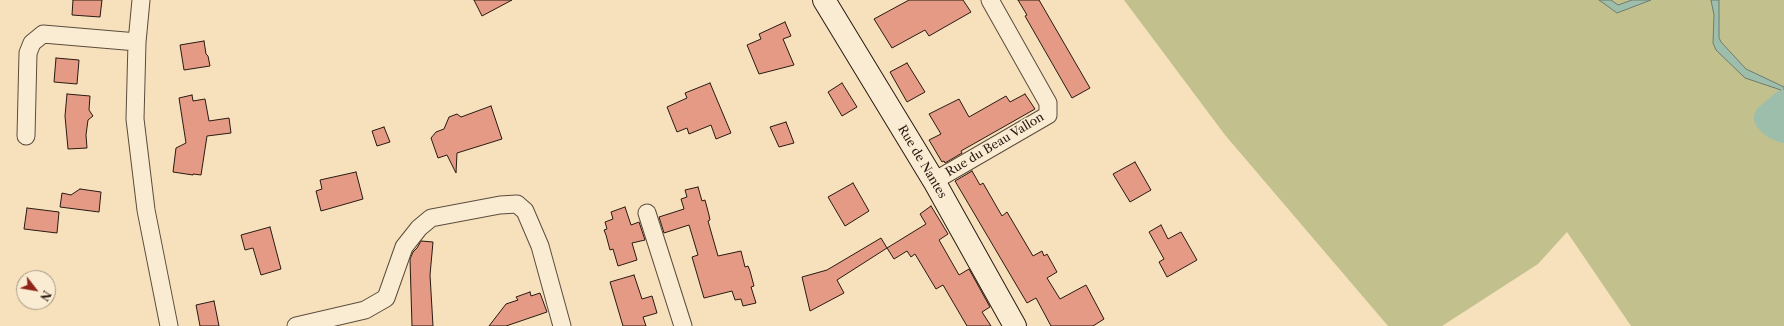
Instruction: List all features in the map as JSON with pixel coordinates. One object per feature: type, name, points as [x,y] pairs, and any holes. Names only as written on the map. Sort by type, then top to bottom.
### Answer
[{"type":"main road","name":"Rue de Nantes","points":[[824,0],[934,181],[1015,326]]},
{"type":"street","points":[[140,0],[137,42],[135,119],[146,210],[169,326]]},
{"type":"street","name":"Rue du Beau Vallon","points":[[934,181],[1048,115],[1048,103],[990,0]]},
{"type":"street","points":[[26,136],[28,53],[32,43],[43,34],[137,42]]},
{"type":"street","points":[[296,326],[365,310],[386,298],[404,247],[419,228],[431,218],[500,205],[517,204],[525,210],[540,246],[562,326]]},
{"type":"street","points":[[647,213],[683,326]]},
{"type":"shaded area","points":[[1124,0],[1784,0],[1784,326],[1631,326],[1567,232],[1538,264],[1442,326],[1388,326],[1225,135]]},
{"type":"shaded area","points":[[1599,0],[1611,0],[1618,5],[1632,0],[1651,0],[1617,13]]},
{"type":"shaded area","points":[[1711,0],[1719,0],[1719,38],[1721,42],[1746,69],[1784,87],[1784,101],[1768,114],[1784,124],[1784,130],[1763,122],[1757,118],[1781,90],[1745,78],[1716,50],[1713,43],[1714,15]]},
{"type":"building","points":[[73,0],[102,0],[100,17],[72,15]]},
{"type":"building","points":[[474,0],[512,0],[482,16]]},
{"type":"building","points":[[909,0],[963,0],[971,12],[929,36],[925,30],[892,48],[874,19]]},
{"type":"building","points":[[1018,0],[1039,0],[1090,88],[1072,98],[1025,16],[1027,15]]},
{"type":"building","points":[[785,22],[791,36],[783,39],[794,65],[759,74],[747,45],[761,39],[759,34]]},
{"type":"building","points":[[204,41],[210,66],[184,70],[180,45]]},
{"type":"building","points":[[56,58],[79,60],[77,84],[54,82]]},
{"type":"building","points":[[907,63],[925,92],[907,102],[890,72]]},
{"type":"building","points":[[710,83],[731,133],[716,139],[711,125],[689,134],[687,128],[677,132],[667,107],[687,98],[685,93]]},
{"type":"building","points":[[842,83],[857,107],[842,116],[828,92]]},
{"type":"building","points":[[67,94],[90,96],[89,110],[93,116],[88,120],[86,135],[87,148],[68,149],[65,116]]},
{"type":"building","points":[[1025,94],[1035,109],[961,151],[962,153],[945,163],[944,161],[942,162],[929,140],[941,134],[929,114],[959,99],[969,117],[1006,96],[1010,102]]},
{"type":"building","points":[[192,95],[193,101],[205,99],[209,121],[229,118],[231,133],[207,136],[201,175],[173,172],[176,148],[186,143],[179,98]]},
{"type":"building","points":[[491,106],[502,139],[457,153],[456,173],[447,155],[438,158],[431,138],[436,132],[444,129],[449,117],[457,114],[461,117]]},
{"type":"building","points":[[786,122],[794,143],[779,147],[770,127]]},
{"type":"building","points":[[384,127],[390,142],[377,146],[372,131]]},
{"type":"building","points":[[1135,162],[1151,190],[1130,202],[1113,174]]},
{"type":"building","points":[[972,171],[980,185],[983,183],[1002,216],[1007,212],[1033,256],[1042,251],[1044,256],[1047,254],[1057,272],[1047,278],[1060,299],[1086,285],[1104,319],[1093,326],[1051,326],[1036,298],[1027,303],[955,181]]},
{"type":"building","points":[[356,172],[363,199],[321,211],[316,191],[322,189],[320,180]]},
{"type":"building","points":[[853,183],[869,211],[845,226],[828,197]]},
{"type":"building","points":[[698,187],[702,201],[705,200],[710,220],[708,221],[718,256],[741,251],[745,267],[748,266],[750,271],[754,286],[751,287],[756,303],[743,306],[741,299],[735,300],[732,291],[704,298],[692,257],[698,255],[689,225],[664,233],[659,217],[684,209],[681,199],[687,197],[685,190]]},
{"type":"building","points":[[80,189],[101,192],[99,212],[60,207],[62,193],[71,195]]},
{"type":"building","points":[[931,206],[948,234],[939,240],[959,275],[969,269],[990,307],[982,312],[991,326],[967,326],[943,285],[936,289],[915,254],[911,257],[907,251],[894,259],[887,248],[926,224],[920,214]]},
{"type":"building","points":[[625,207],[631,225],[639,222],[645,240],[632,243],[637,260],[618,266],[613,249],[610,250],[604,230],[607,229],[605,222],[613,219],[611,212]]},
{"type":"building","points":[[27,208],[59,212],[57,233],[24,229]]},
{"type":"building","points":[[1161,225],[1168,239],[1181,232],[1197,260],[1167,277],[1159,262],[1164,259],[1149,232]]},
{"type":"building","points":[[270,227],[281,269],[261,275],[253,248],[245,250],[241,235]]},
{"type":"building","points":[[881,238],[887,248],[837,280],[844,293],[810,311],[802,277],[827,270]]},
{"type":"building","points":[[421,241],[433,242],[430,275],[433,326],[412,326],[410,259]]},
{"type":"building","points":[[634,275],[642,299],[652,296],[657,313],[643,317],[646,326],[623,326],[610,282]]},
{"type":"building","points":[[530,292],[531,296],[540,293],[547,312],[506,326],[489,326],[506,304],[518,300],[516,297]]},
{"type":"building","points":[[214,301],[219,326],[200,326],[196,305]]},
{"type":"waterway","points":[[1784,105],[1769,118],[1775,124],[1784,128]]}]
